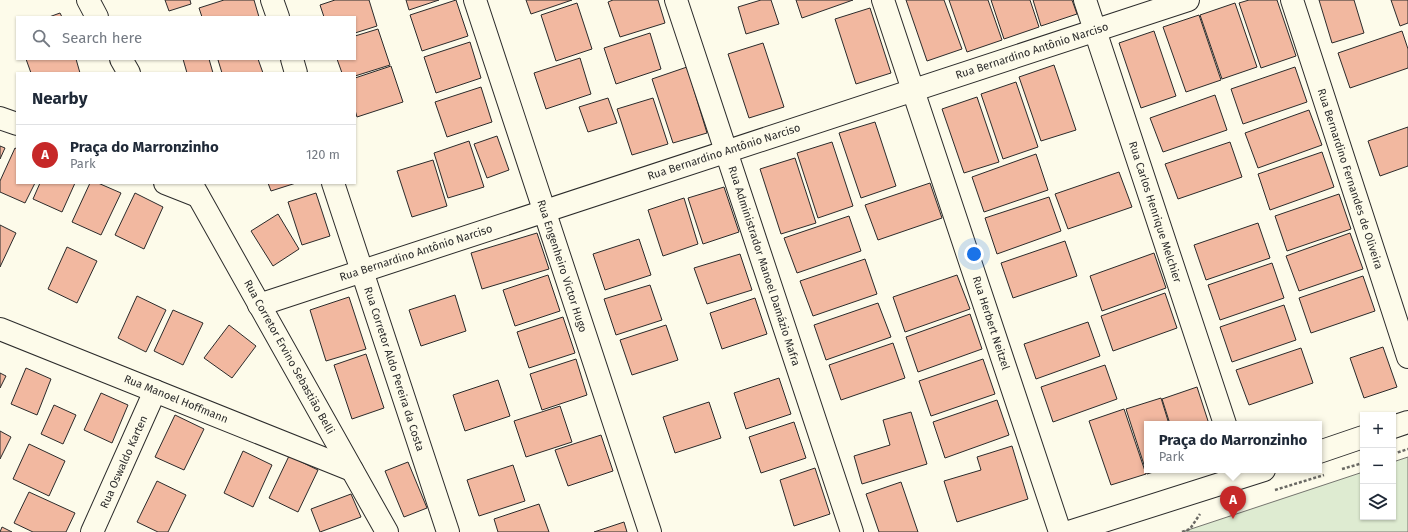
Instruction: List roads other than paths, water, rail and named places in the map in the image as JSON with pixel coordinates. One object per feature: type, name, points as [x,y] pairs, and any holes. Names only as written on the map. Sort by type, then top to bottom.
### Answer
[{"type":"street","points":[[88,0],[96,16]]},
{"type":"street","points":[[272,0],[278,16]]},
{"type":"street","name":"Rua Engenheiro Victor Hugo","points":[[475,0],[650,532]]},
{"type":"street","name":"Rua Administrador Manoel Damázio Mafra","points":[[676,0],[852,532]]},
{"type":"street","name":"Rua Herbert Neitzel","points":[[883,0],[1060,532]]},
{"type":"street","name":"Rua Carlos Henrique Melchier","points":[[1085,0],[1224,421]]},
{"type":"street","name":"Rua Bernardino Antônio Narciso","points":[[259,305],[1188,0]]},
{"type":"street","name":"Rua Bernardino Fernandes de Oliveira","points":[[1292,0],[1408,357]]},
{"type":"street","points":[[122,60],[128,72]]},
{"type":"street","points":[[292,60],[296,72]]},
{"type":"street","points":[[0,118],[16,124]]},
{"type":"street","points":[[169,184],[194,190]]},
{"type":"street","name":"Rua Corretor Aldo Pereira da Costa","points":[[333,184],[362,271],[441,530]]},
{"type":"street","name":"Rua Corretor Ervino Sebastião Belli","points":[[194,190],[387,532]]},
{"type":"street","name":"Rua Manoel Hoffmann","points":[[0,329],[352,470]]},
{"type":"street","name":"Rua Oswaldo Karten","points":[[92,532],[155,391]]},
{"type":"street","points":[[1396,426],[1408,422]]},
{"type":"street","points":[[1322,451],[1360,438]]},
{"type":"street","points":[[1069,532],[1241,474]]},
{"type":"place","name":"Praça do Marronzinho","points":[[1233,519]]}]
